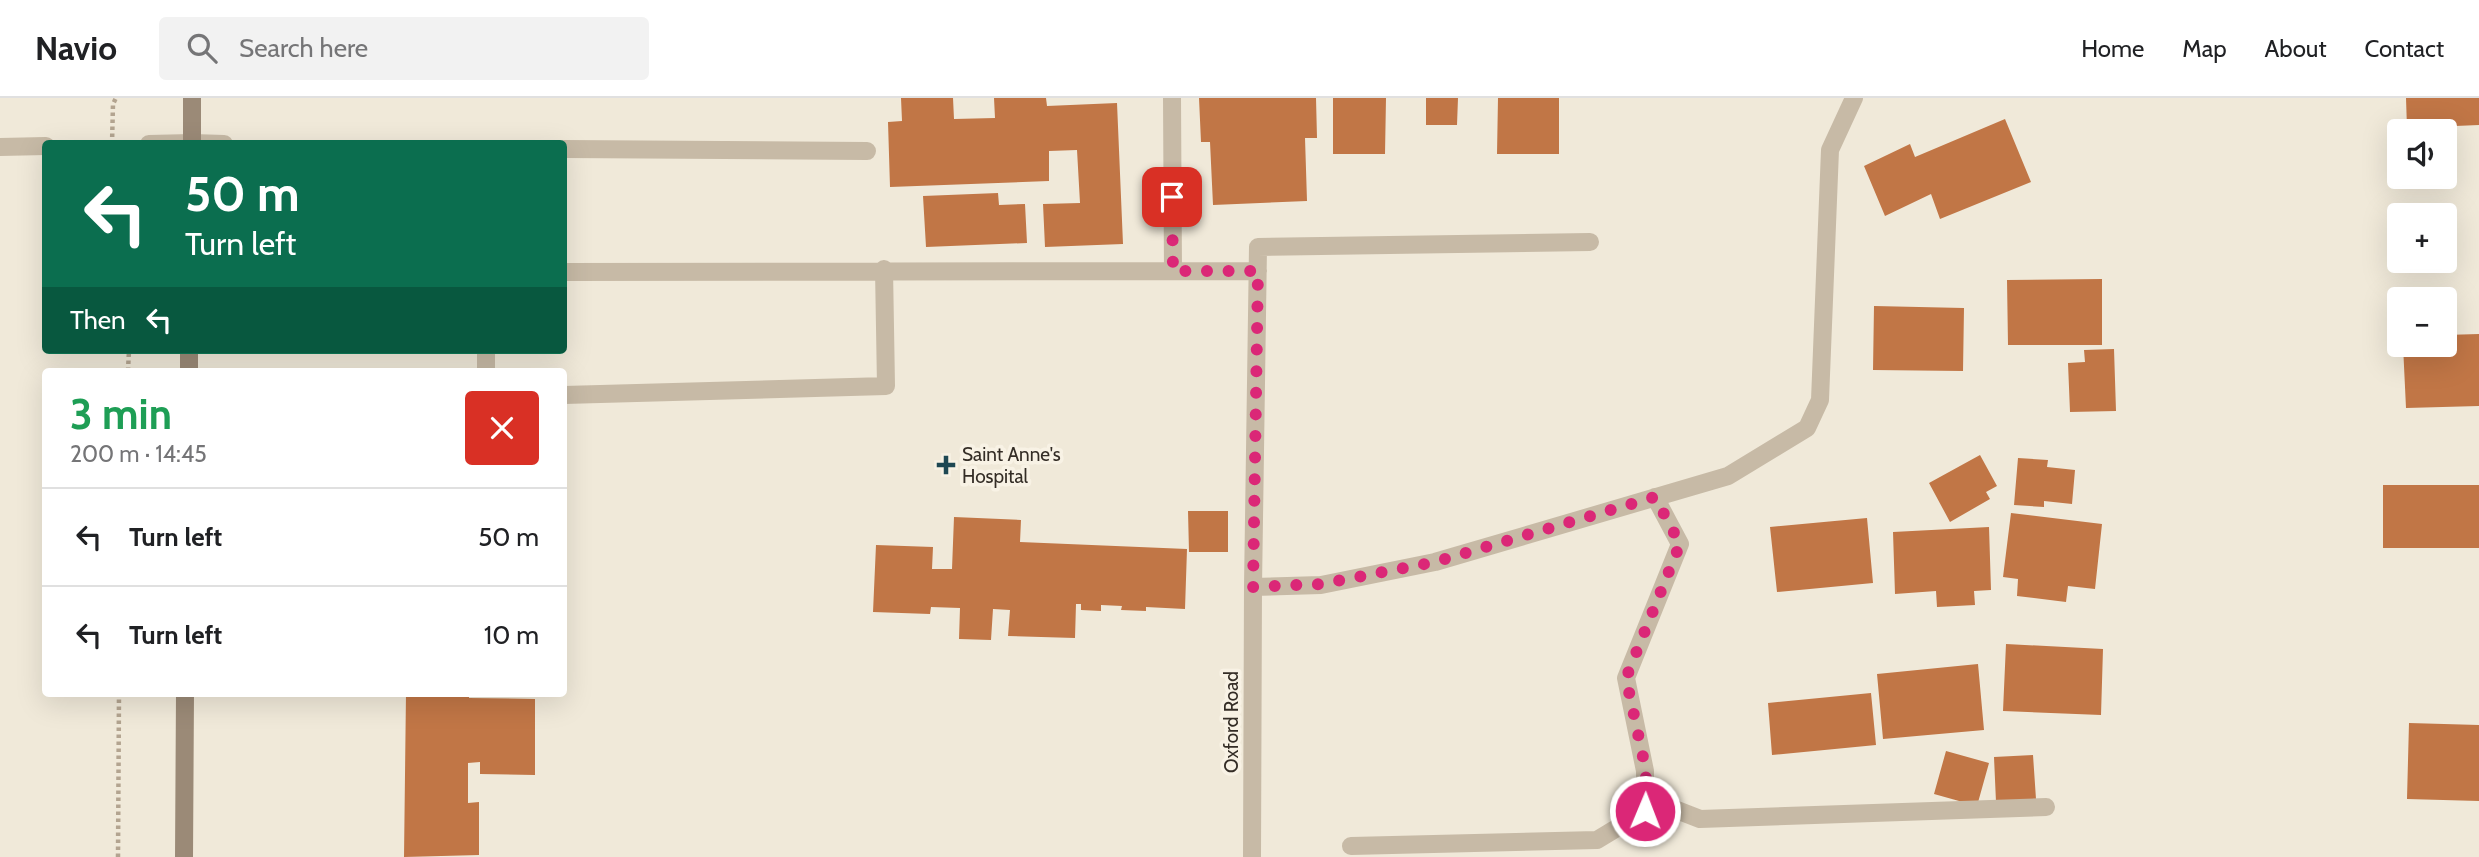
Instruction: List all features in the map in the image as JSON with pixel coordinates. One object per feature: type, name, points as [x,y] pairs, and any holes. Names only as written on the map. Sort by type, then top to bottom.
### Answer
[{"type":"main road","points":[[192,98],[192,140]]},
{"type":"main road","points":[[184,857],[186,697]]},
{"type":"street","points":[[1172,98],[1173,271]]},
{"type":"street","points":[[1253,587],[1321,584],[1435,562],[1728,476],[1807,428],[1820,400],[1830,150],[1854,98]]},
{"type":"street","points":[[0,147],[42,146]]},
{"type":"street","points":[[567,149],[867,151]]},
{"type":"street","points":[[567,272],[884,269],[1258,271],[1258,247],[1590,242]]},
{"type":"street","points":[[567,395],[886,386],[884,269]]},
{"type":"street","name":"Oxford Road","points":[[1252,857],[1258,271]]},
{"type":"street","points":[[1351,846],[1597,840],[1645,811],[1646,771],[1626,678],[1680,544],[1655,497]]},
{"type":"street","points":[[1646,798],[1700,819],[2046,807]]},
{"type":"path","points":[[112,140],[113,104],[116,98]]},
{"type":"path","points":[[118,857],[120,697]]},
{"type":"building","points":[[901,98],[953,98],[954,119],[995,118],[994,98],[1046,98],[1047,106],[1117,103],[1123,244],[1045,247],[1043,204],[1080,203],[1077,150],[1049,151],[1049,181],[890,187],[888,122],[902,121]]},
{"type":"building","points":[[1199,98],[1316,98],[1317,138],[1305,138],[1307,201],[1213,205],[1210,142],[1201,142]]},
{"type":"building","points":[[1333,98],[1386,98],[1385,154],[1333,154]]},
{"type":"building","points":[[1426,98],[1458,98],[1457,125],[1426,125]]},
{"type":"building","points":[[1498,98],[1559,98],[1559,154],[1497,154]]},
{"type":"building","points":[[2406,98],[2479,98],[2479,125],[2457,126],[2457,119],[2407,119]]},
{"type":"building","points":[[2005,119],[2031,182],[1940,219],[1931,194],[1885,216],[1864,166],[1910,144],[1915,157]]},
{"type":"building","points":[[998,193],[999,205],[1025,204],[1027,243],[926,247],[923,196]]},
{"type":"building","points":[[2102,279],[2102,345],[2008,345],[2007,280]]},
{"type":"building","points":[[1874,306],[1964,308],[1963,371],[1873,370]]},
{"type":"building","points":[[2479,334],[2479,406],[2406,408],[2404,357],[2457,357],[2457,335]]},
{"type":"building","points":[[2114,349],[2116,411],[2070,412],[2068,363],[2085,362],[2084,350]]},
{"type":"building","points":[[1980,455],[1997,486],[1986,492],[1990,499],[1950,522],[1929,483]]},
{"type":"building","points":[[2018,458],[2048,460],[2047,467],[2075,470],[2072,504],[2044,501],[2044,507],[2014,505]]},
{"type":"building","points":[[2383,485],[2479,485],[2479,548],[2383,548]]},
{"type":"building","points":[[1188,511],[1228,511],[1228,552],[1189,552]]},
{"type":"building","points":[[2011,513],[2102,524],[2095,589],[2068,586],[2066,602],[2017,596],[2018,579],[2003,577]]},
{"type":"building","points":[[954,517],[1021,520],[1020,542],[1187,549],[1185,609],[1146,607],[1146,611],[1121,610],[1122,606],[1101,605],[1101,611],[1081,610],[1081,604],[1076,604],[1075,638],[1008,636],[1010,610],[993,609],[991,640],[959,639],[960,608],[931,607],[930,614],[873,612],[876,545],[933,547],[932,569],[952,569]]},
{"type":"building","points":[[1867,518],[1873,583],[1777,592],[1770,527]]},
{"type":"building","points":[[1989,527],[1991,590],[1974,591],[1975,605],[1937,607],[1936,591],[1895,594],[1893,532]]},
{"type":"building","points":[[2006,644],[2103,649],[2101,715],[2003,711]]},
{"type":"building","points":[[1978,664],[1984,730],[1883,739],[1877,674]]},
{"type":"building","points":[[1871,693],[1876,745],[1772,755],[1768,703]]},
{"type":"building","points":[[406,697],[535,699],[535,775],[480,774],[480,762],[468,763],[468,803],[479,802],[479,855],[404,857]]},
{"type":"building","points":[[2409,723],[2479,725],[2479,801],[2407,799]]},
{"type":"building","points":[[1946,751],[1989,763],[1977,806],[1934,794]]},
{"type":"building","points":[[2033,755],[2036,799],[1996,802],[1994,757]]},
{"type":"place","name":"Saint Anne's Hospital","points":[[946,465]]},
{"type":"route","points":[[1172,197],[1173,271],[1258,271],[1253,587],[1321,584],[1435,562],[1655,497],[1680,544],[1626,678],[1646,771],[1645,811]]}]
